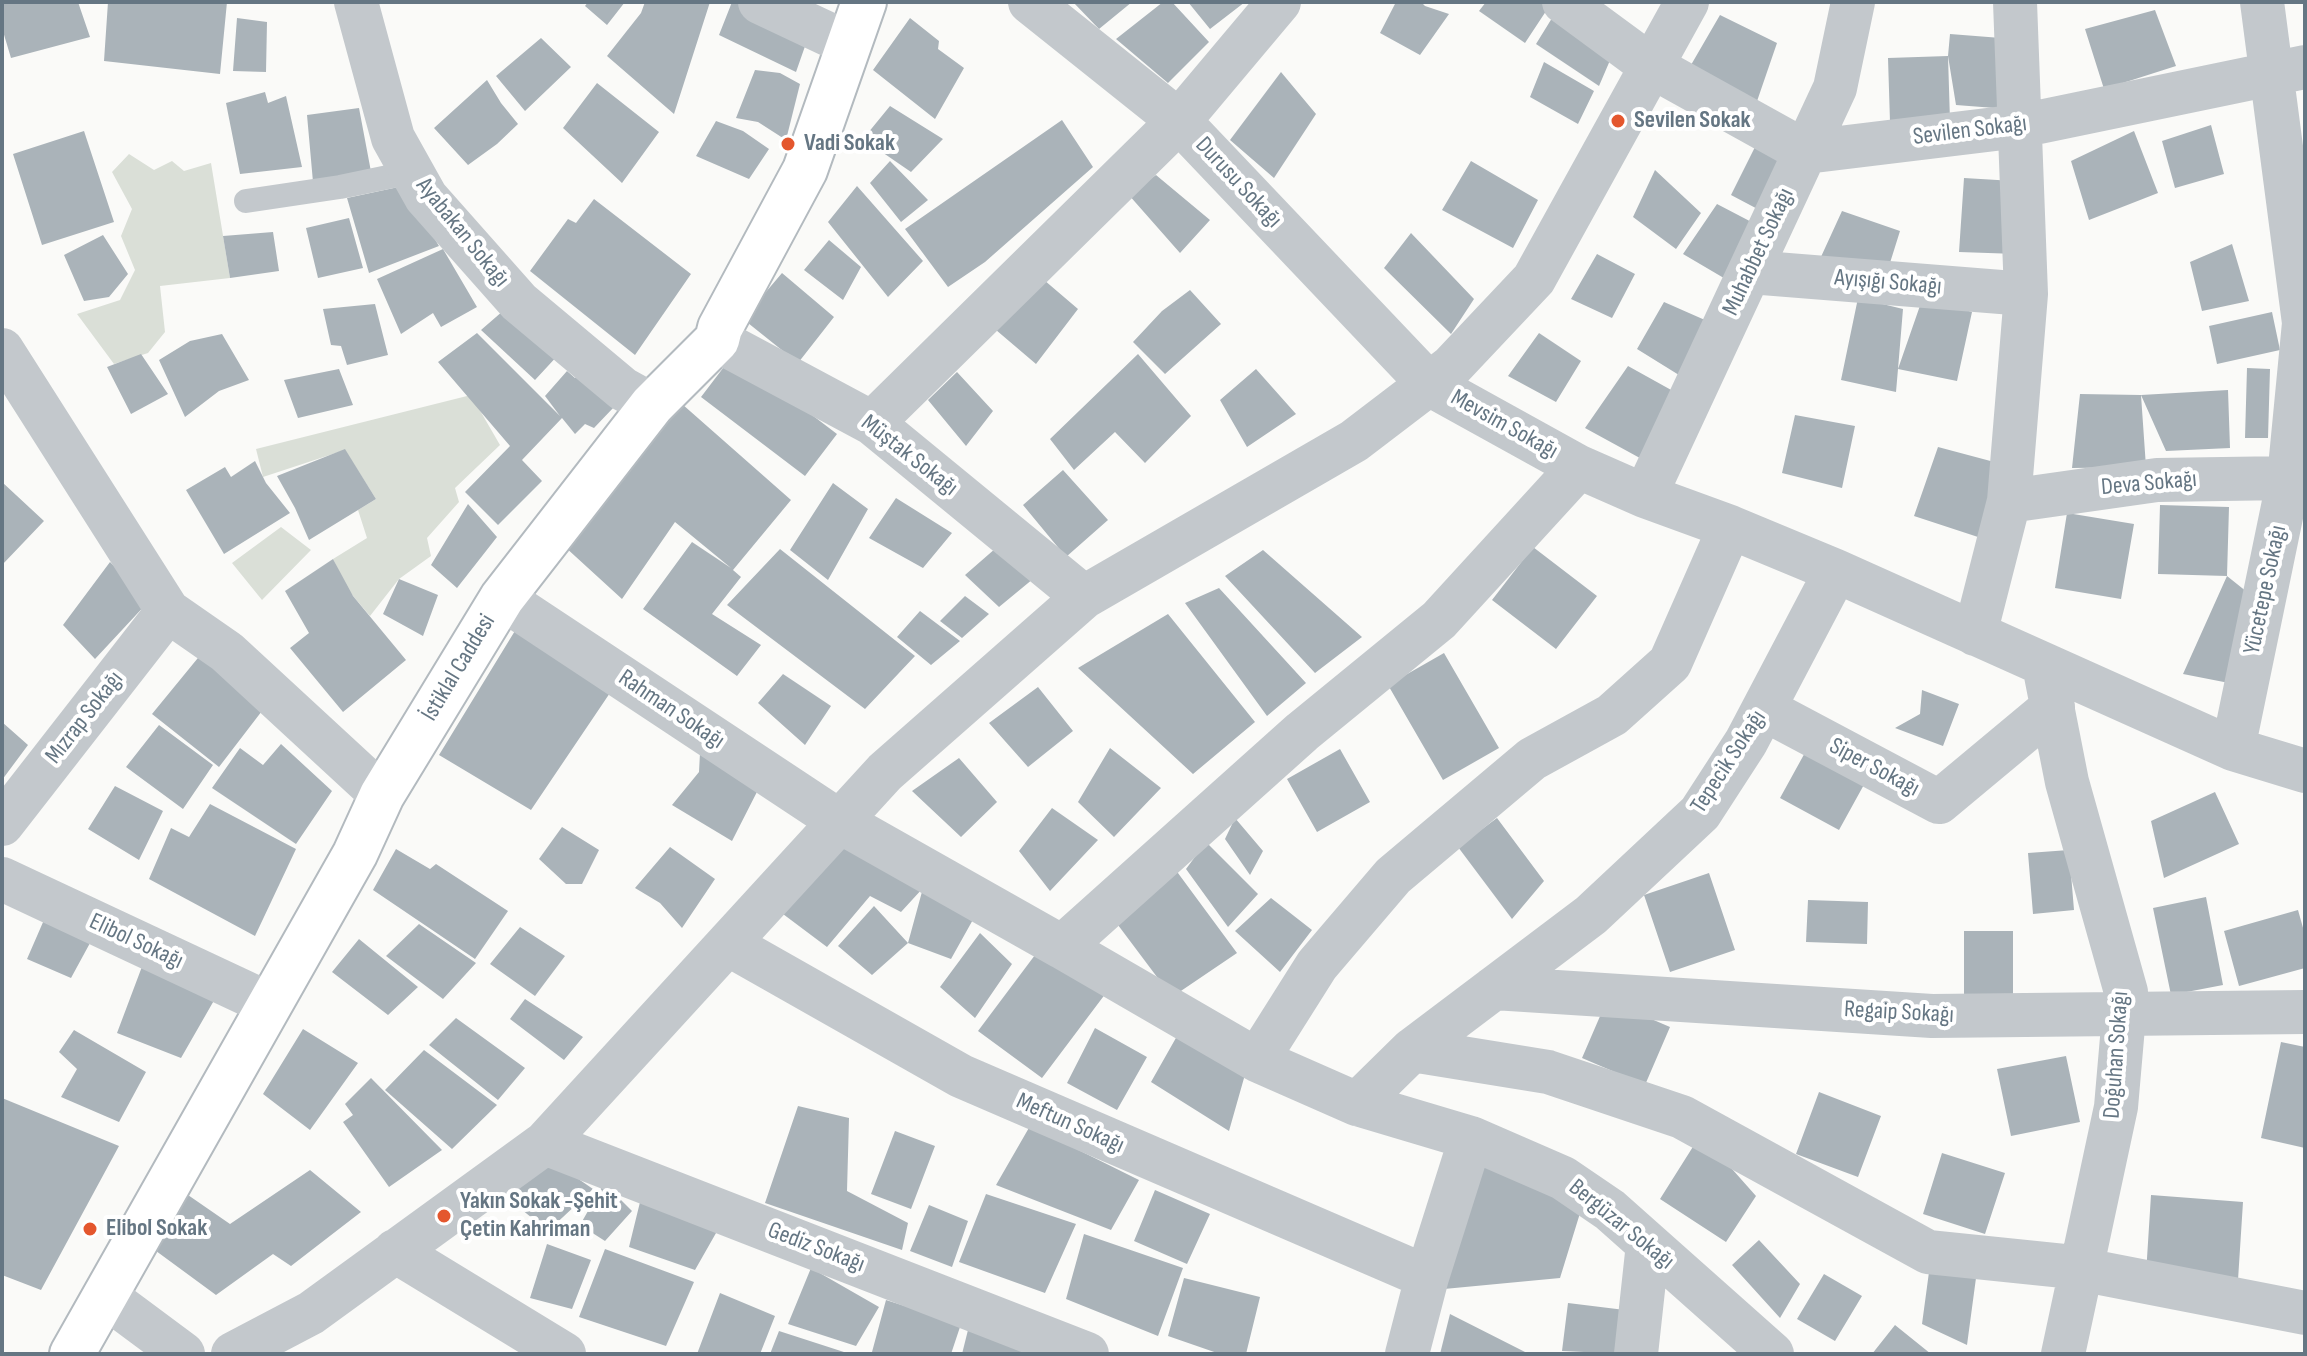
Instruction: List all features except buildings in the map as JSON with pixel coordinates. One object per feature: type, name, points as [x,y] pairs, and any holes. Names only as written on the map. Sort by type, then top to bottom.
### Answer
[{"type":"street","name":"Ayabakan Sokağı","points":[[356,2],[393,138],[426,197],[519,302],[623,389],[652,405]]},
{"type":"street","points":[[760,2],[849,44]]},
{"type":"street","name":"İstiklal Caddesi","points":[[72,1354],[355,854],[382,795],[502,598],[652,405],[717,340],[720,328],[805,170],[864,2]]},
{"type":"street","name":"Durusu Sokağı","points":[[1030,2],[1179,121],[1429,384]]},
{"type":"street","points":[[872,423],[1179,121],[1279,2]]},
{"type":"street","points":[[1564,2],[1651,66],[1806,152]]},
{"type":"street","points":[[250,1350],[311,1313],[545,1143],[885,772],[1084,597],[1354,441],[1451,367],[1534,279],[1687,2]]},
{"type":"street","name":"Muhabbet Sokağı","points":[[1645,496],[1835,88],[1853,2]]},
{"type":"street","points":[[1975,634],[2009,501],[2026,294],[2015,2]]},
{"type":"street","name":"Yücetepe Sokağı","points":[[2233,749],[2289,478],[2304,323],[2288,70],[2262,2]]},
{"type":"street","name":"Sevilen Sokağı","points":[[1806,152],[2020,126],[2288,70]]},
{"type":"street","name":"Ayışığı Sokağı","points":[[1750,272],[2026,294]]},
{"type":"street","name":"Müştak Sokağı","points":[[717,340],[872,423],[1084,597]]},
{"type":"street","points":[[2,350],[168,611],[227,652],[382,795]]},
{"type":"street","name":"Mevsim Sokağı","points":[[1429,384],[1579,467],[1645,496],[1730,527]]},
{"type":"street","points":[[1579,467],[1439,620],[1302,732],[1062,947],[1257,1060],[1317,965],[1393,876],[1532,759],[1612,715],[1670,663],[1730,527],[1836,571],[2233,749],[2305,771]]},
{"type":"street","name":"Deva Sokağı","points":[[2009,501],[2157,480],[2289,478]]},
{"type":"street","name":"Tepecik Sokağı","points":[[1357,1104],[1412,1050],[1591,915],[1700,813],[1746,742],[1836,571]]},
{"type":"street","name":"Rahman Sokağı","points":[[502,598],[839,821],[1062,947]]},
{"type":"street","name":"Mızrap Sokağı","points":[[2,824],[168,611]]},
{"type":"street","name":"Doğuhan Sokağı","points":[[2044,665],[2067,782],[2126,992],[2116,1107],[2063,1354]]},
{"type":"street","name":"Siper Sokağı","points":[[1764,709],[1939,802],[2053,707]]},
{"type":"street","name":"Elibol Sokağı","points":[[2,879],[269,1004]]},
{"type":"street","name":"Meftun Sokağı","points":[[728,944],[961,1076],[1427,1277]]},
{"type":"street","name":"Regaip Sokağı","points":[[1494,988],[1932,1016],[2305,1012]]},
{"type":"street","points":[[1412,1050],[1548,1072],[1682,1117],[1928,1252],[2064,1266],[2305,1313]]},
{"type":"street","name":"Bergüzar Sokağı","points":[[1257,1060],[1357,1104],[1471,1138],[1563,1178],[1610,1210],[1772,1354]]},
{"type":"street","points":[[1407,1354],[1427,1277],[1471,1138]]},
{"type":"street","name":"Gediz Sokağı","points":[[545,1143],[1087,1354]]},
{"type":"street","points":[[1636,1354],[1648,1244]]},
{"type":"street","points":[[395,1251],[564,1354]]},
{"type":"street","points":[[105,1296],[183,1354]]},
{"type":"lane","points":[[246,201],[412,172]]},
{"type":"shaded area","points":[[129,154],[154,170],[172,161],[184,171],[211,163],[230,278],[160,286],[165,332],[148,353],[114,364],[77,314],[120,300],[135,270],[121,236],[132,209],[112,172]]},
{"type":"shaded area","points":[[471,395],[500,445],[455,488],[459,502],[427,538],[431,556],[399,579],[370,616],[348,590],[333,559],[367,538],[358,510],[376,499],[345,450],[263,477],[256,449]]},
{"type":"shaded area","points":[[281,527],[311,550],[262,600],[232,563]]},
{"type":"place","name":"Sevilen Sokak","points":[[1618,121]]},
{"type":"place","name":"Vadi Sokak","points":[[788,144]]},
{"type":"place","name":"Yakın Sokak -Şehit Çetin Kahriman","points":[[444,1216]]},
{"type":"place","name":"Elibol Sokak","points":[[90,1229]]}]
